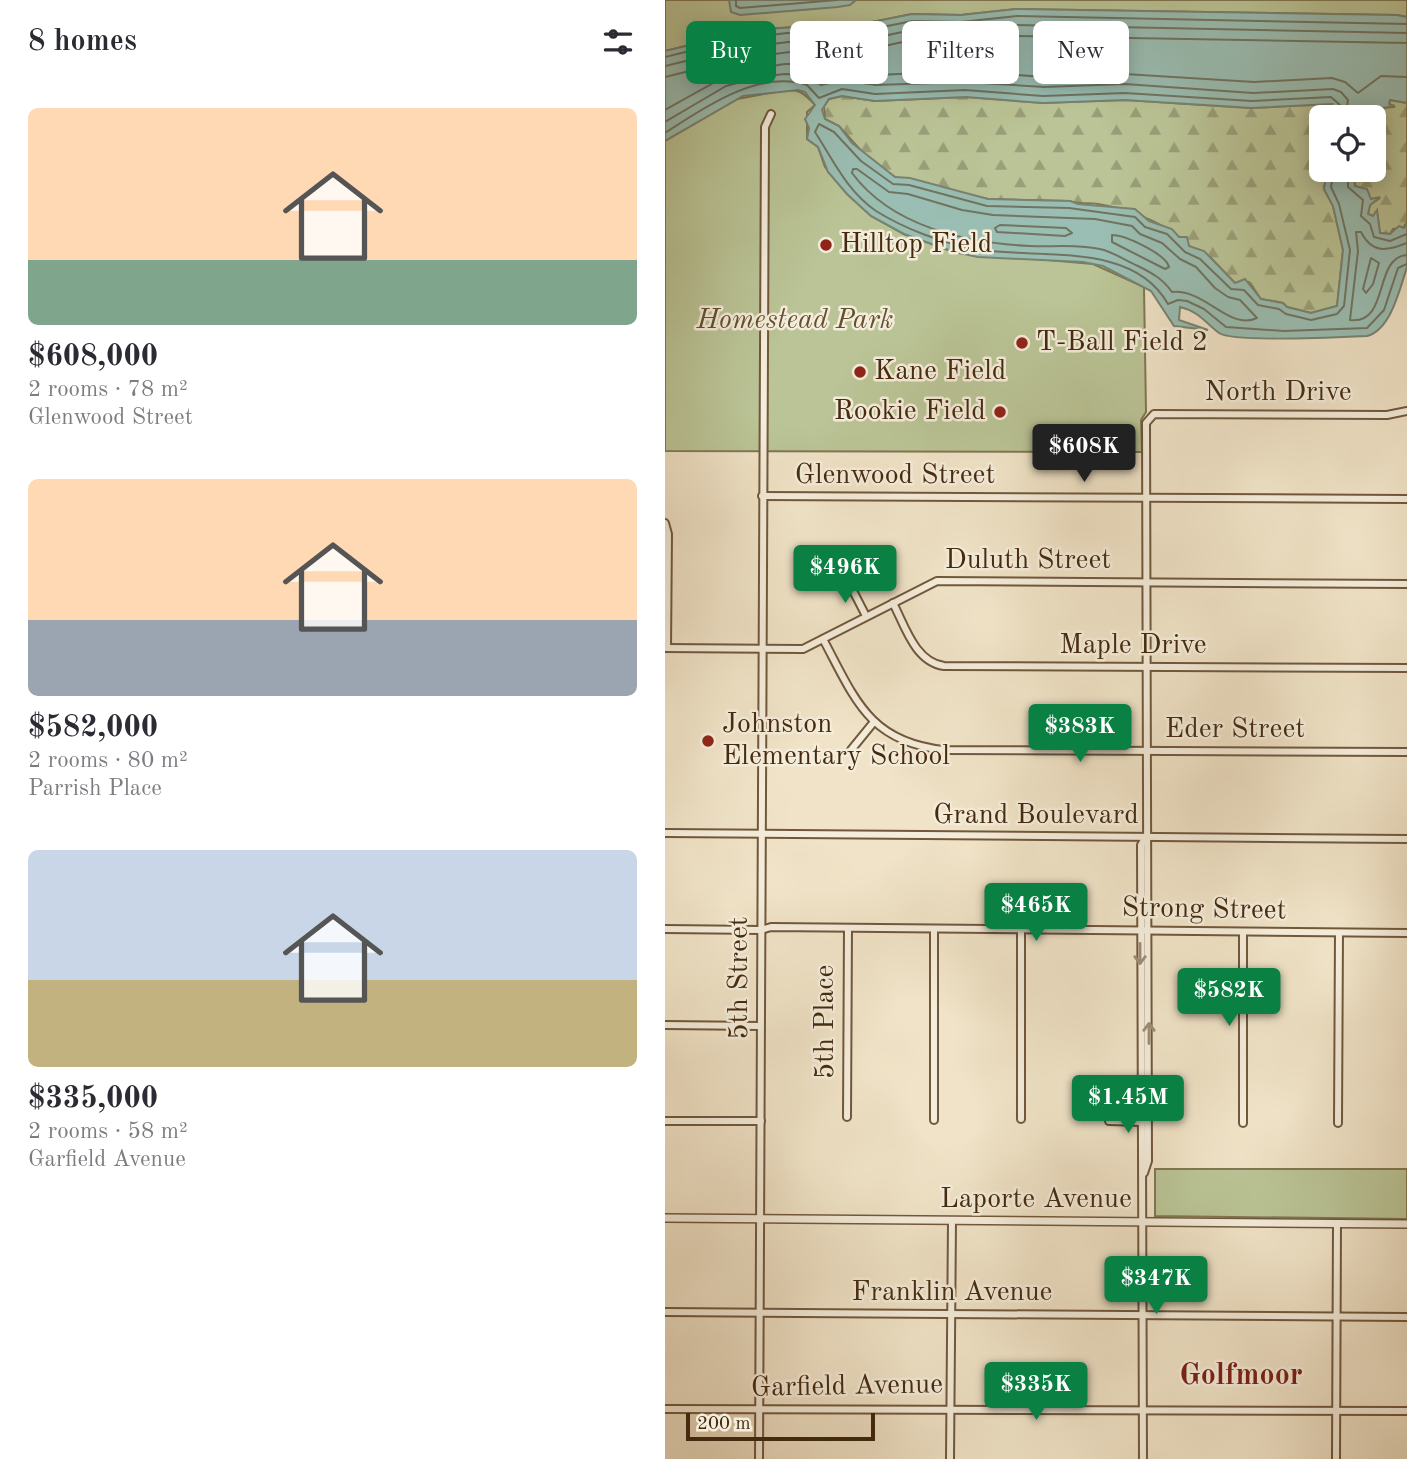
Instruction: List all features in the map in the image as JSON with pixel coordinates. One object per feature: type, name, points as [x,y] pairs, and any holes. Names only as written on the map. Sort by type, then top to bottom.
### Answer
[{"type":"street","name":"5th Street","points":[[759,1459],[765,127],[771,114]]},
{"type":"street","name":"North Drive","points":[[1146,497],[1148,417],[1154,414],[1387,415],[1407,411]]},
{"type":"street","name":"Glenwood Street","points":[[762,496],[1407,499]]},
{"type":"street","points":[[1143,1459],[1143,1222],[1144,1174],[1148,1161],[1149,931],[1149,846],[1145,838],[1146,497]]},
{"type":"street","points":[[665,523],[668,534],[666,648]]},
{"type":"street","points":[[848,581],[866,616]]},
{"type":"street","name":"Duluth Street","points":[[666,648],[803,649],[937,582],[1407,584]]},
{"type":"street","name":"Maple Drive","points":[[893,603],[919,653],[938,665],[1407,668]]},
{"type":"street","name":"Eder Street","points":[[823,639],[851,691],[873,723],[911,744],[944,750],[1407,752]]},
{"type":"street","points":[[851,750],[873,723]]},
{"type":"street","name":"Grand Boulevard","points":[[665,833],[1407,839]]},
{"type":"street","points":[[1144,1174],[1140,1161],[1140,930],[1141,845],[1145,838]]},
{"type":"street","name":"Strong Street","points":[[665,929],[761,930],[771,927],[1407,933]]},
{"type":"street","name":"5th Place","points":[[847,1117],[848,928]]},
{"type":"street","points":[[934,929],[934,1119]]},
{"type":"street","points":[[1021,929],[1021,1119]]},
{"type":"street","points":[[1243,932],[1243,1123]]},
{"type":"street","points":[[1338,1123],[1339,933]]},
{"type":"street","points":[[665,1025],[761,1026]]},
{"type":"street","points":[[665,1121],[761,1121]]},
{"type":"street","points":[[1109,1121],[1148,1122]]},
{"type":"street","name":"Laporte Avenue","points":[[665,1218],[1407,1224]]},
{"type":"street","points":[[950,1459],[952,1221]]},
{"type":"street","points":[[1336,1459],[1337,1224]]},
{"type":"street","name":"Franklin Avenue","points":[[665,1312],[1407,1317]]},
{"type":"street","name":"Garfield Avenue","points":[[665,1409],[951,1407],[1407,1411]]},
{"type":"green space","points":[[665,0],[1407,0],[1407,17],[1016,9],[961,15],[912,14],[877,21],[790,21],[790,27],[776,28],[776,21],[686,21],[686,46],[665,51]]},
{"type":"green space","name":"Homestead Park","points":[[785,90],[803,93],[815,105],[807,112],[807,139],[818,147],[825,167],[847,194],[871,216],[904,234],[954,252],[1093,264],[1144,287],[1146,412],[1141,420],[1142,452],[665,451],[665,141],[732,100]]},
{"type":"green space","points":[[842,96],[875,101],[966,97],[1043,103],[1125,100],[1251,108],[1309,105],[1309,182],[1325,182],[1324,189],[1333,206],[1343,250],[1337,306],[1311,313],[1261,299],[1249,282],[1235,283],[1211,258],[1188,246],[1186,237],[1179,237],[1151,220],[1119,208],[1070,201],[988,199],[895,177],[865,155],[839,126],[825,119],[824,106],[829,99]]},
{"type":"green space","points":[[1390,100],[1407,103],[1407,222],[1403,228],[1393,229],[1390,234],[1380,233],[1377,212],[1373,216],[1368,214],[1370,205],[1380,198],[1371,199],[1364,189],[1355,186],[1355,182],[1386,182],[1386,108],[1393,107],[1389,104]]},
{"type":"green space","points":[[1155,1169],[1407,1169],[1407,1219],[1155,1216]]},
{"type":"water","points":[[729,0],[856,0],[850,5],[838,7],[740,15],[731,12]]},
{"type":"water","points":[[1016,9],[1407,17],[1407,103],[1390,100],[1389,104],[1395,106],[1386,108],[1386,105],[1332,104],[1252,108],[1125,100],[1043,103],[966,97],[875,101],[842,96],[829,99],[822,110],[825,119],[839,126],[852,143],[895,177],[910,178],[988,199],[1070,201],[1135,209],[1149,221],[1172,229],[1179,237],[1187,237],[1189,246],[1204,251],[1235,283],[1245,279],[1261,299],[1311,313],[1337,306],[1343,250],[1333,206],[1324,189],[1325,182],[1355,182],[1355,186],[1367,189],[1371,199],[1380,197],[1370,205],[1368,214],[1373,216],[1377,210],[1380,233],[1390,234],[1399,226],[1404,228],[1407,222],[1407,267],[1398,296],[1382,326],[1367,336],[1245,338],[1219,333],[1197,314],[1180,307],[1179,320],[1208,330],[1174,326],[1151,291],[1103,266],[1083,262],[978,257],[954,252],[904,234],[871,216],[828,172],[818,147],[807,139],[809,128],[805,119],[815,105],[805,92],[798,90],[743,96],[665,141],[665,51],[686,46],[686,84],[776,84],[776,28],[790,27],[790,84],[888,84],[888,21],[877,21],[912,14],[961,15]]},
{"type":"place","name":"Hilltop Field","points":[[826,245]]},
{"type":"place","name":"T-Ball Field 2","points":[[1022,343]]},
{"type":"place","name":"Kane Field","points":[[860,372]]},
{"type":"place","name":"Rookie Field","points":[[1000,412]]},
{"type":"place","name":"Johnston Elementary School","points":[[708,741]]},
{"type":"district","name":"Golfmoor","points":[[1241,1376]]}]
